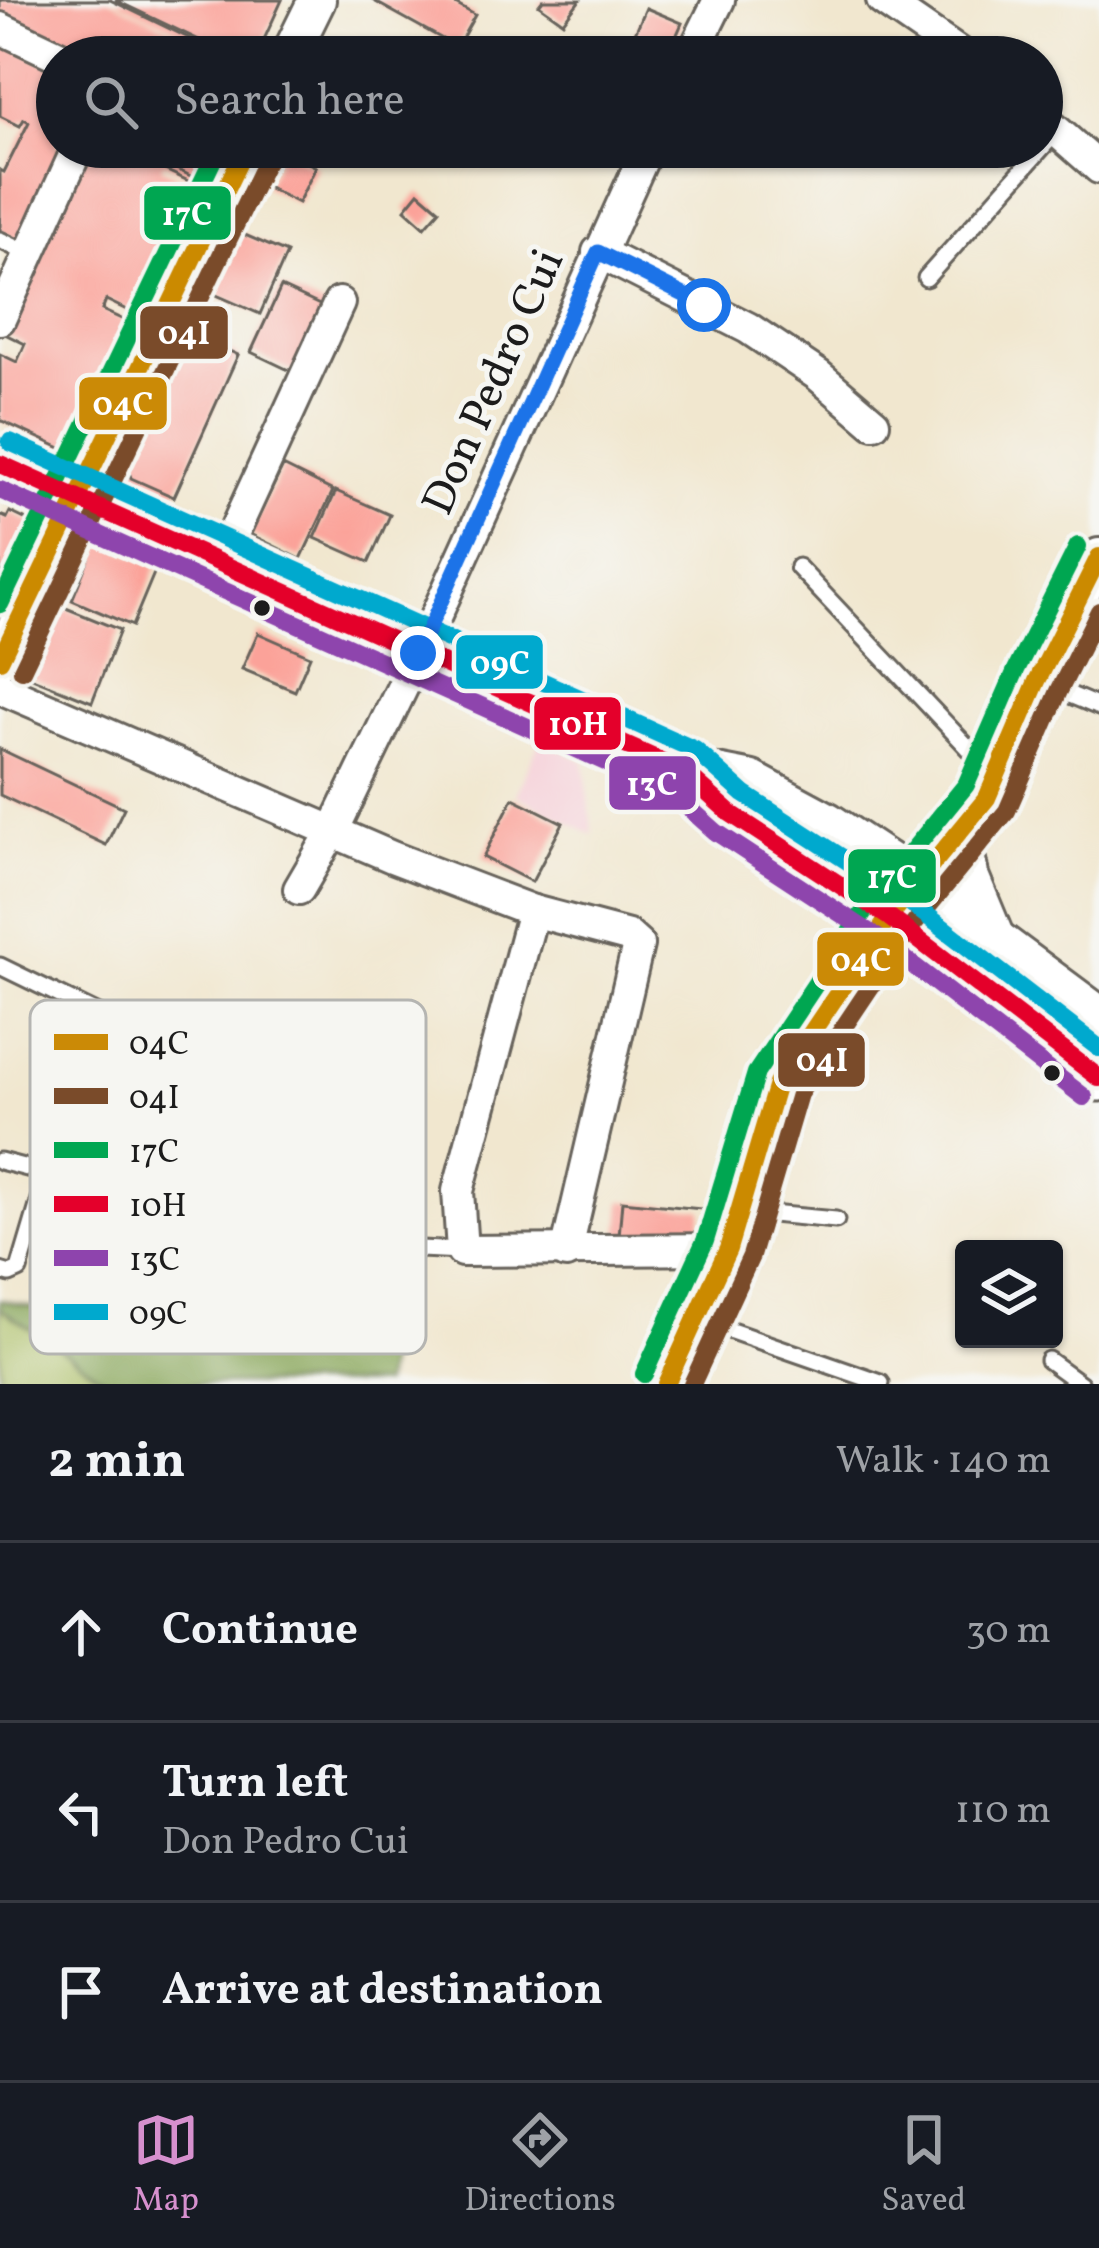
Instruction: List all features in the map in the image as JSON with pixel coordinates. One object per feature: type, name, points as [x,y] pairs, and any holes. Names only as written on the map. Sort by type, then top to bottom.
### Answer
[{"type":"main road","points":[[0,464],[682,771],[750,784],[826,825],[1099,1078]]},
{"type":"main road","points":[[958,838],[966,878],[992,941]]},
{"type":"main road","points":[[903,901],[992,941],[1099,1021]]},
{"type":"street","points":[[299,36],[316,0]]},
{"type":"street","points":[[701,36],[718,0]]},
{"type":"street","points":[[882,0],[934,36]]},
{"type":"street","points":[[0,28],[36,45]]},
{"type":"street","points":[[1063,137],[1099,168]]},
{"type":"street","points":[[0,319],[68,168]]},
{"type":"street","points":[[0,660],[236,168]]},
{"type":"street","name":"Don Pedro Cui","points":[[299,889],[334,829],[418,653],[638,168]]},
{"type":"street","points":[[598,252],[748,328],[818,375],[874,423]]},
{"type":"street","points":[[221,560],[339,303]]},
{"type":"street","points":[[666,1384],[728,1249],[777,1084],[903,901],[958,838],[997,778],[1036,681],[1099,556]]},
{"type":"street","points":[[0,688],[392,857],[533,911],[628,936],[638,945],[566,1253]]},
{"type":"street","points":[[533,911],[458,1191],[462,1251],[728,1249]]},
{"type":"lane","points":[[926,278],[1014,168]]},
{"type":"lane","points":[[0,240],[29,254]]},
{"type":"lane","points":[[798,567],[997,778]]},
{"type":"lane","points":[[1036,681],[1099,707]]},
{"type":"lane","points":[[0,966],[70,1000]]},
{"type":"lane","points":[[0,1161],[30,1169]]},
{"type":"lane","points":[[739,1211],[836,1220]]},
{"type":"lane","points":[[0,1271],[19,1270],[30,1233]]},
{"type":"lane","points":[[426,1249],[462,1251]]},
{"type":"lane","points":[[697,1319],[881,1383]]},
{"type":"lane","points":[[1048,1360],[1081,1384]]},
{"type":"shaded area","points":[[540,740],[584,761],[593,835],[516,795]]},
{"type":"green space","points":[[0,1300],[30,1306],[30,1328],[0,1308]]},
{"type":"green space","points":[[0,1308],[30,1328],[30,1354],[68,1354],[112,1384],[0,1384]]},
{"type":"green space","points":[[68,1354],[388,1354],[384,1384],[112,1384]]},
{"type":"building","points":[[0,0],[110,0],[184,36],[50,36],[0,12]]},
{"type":"building","points":[[115,0],[282,0],[266,36],[191,36]]},
{"type":"building","points":[[372,0],[448,0],[475,15],[463,36],[437,36]]},
{"type":"building","points":[[543,0],[580,0],[563,22],[539,5]]},
{"type":"building","points":[[646,8],[682,23],[676,36],[634,36]]},
{"type":"building","points":[[0,40],[36,58],[36,168],[63,168],[27,244],[0,231],[0,170],[4,172],[29,122],[24,119],[20,126],[0,116]]},
{"type":"building","points":[[79,168],[161,168],[201,187],[192,206],[185,203],[135,314],[106,300],[102,310],[130,323],[116,354],[123,357],[82,447],[74,454],[0,420],[0,354],[17,362],[25,344],[1,332]]},
{"type":"building","points":[[174,168],[207,168],[201,181]]},
{"type":"building","points":[[274,168],[316,168],[298,203],[265,186]]},
{"type":"building","points":[[419,192],[440,210],[425,227],[405,209]]},
{"type":"building","points":[[231,229],[287,253],[260,314],[205,290]]},
{"type":"building","points":[[281,287],[326,308],[295,373],[251,352]]},
{"type":"building","points":[[184,330],[238,355],[174,497],[131,478],[125,459]]},
{"type":"building","points":[[283,466],[333,491],[301,559],[250,534]]},
{"type":"building","points":[[336,491],[390,515],[369,562],[315,538]]},
{"type":"building","points":[[10,512],[37,525],[0,605],[0,515],[7,518]]},
{"type":"building","points":[[97,538],[157,566],[132,626],[72,600]]},
{"type":"building","points":[[56,604],[120,630],[92,702],[27,676]]},
{"type":"building","points":[[258,633],[310,656],[295,691],[242,669]]},
{"type":"building","points":[[0,749],[124,808],[106,845],[0,795]]},
{"type":"building","points":[[513,798],[563,823],[532,882],[483,857]]},
{"type":"building","points":[[622,1201],[702,1209],[699,1243],[619,1236]]},
{"type":"transit line","name":"17C","points":[[0,604],[209,168]]},
{"type":"transit line","name":"04C","points":[[0,660],[236,168]]},
{"type":"transit line","name":"04I","points":[[22,670],[263,168]]},
{"type":"transit line","name":"09C","points":[[10,442],[695,750],[744,794],[903,897],[1099,1048]]},
{"type":"transit line","name":"10H","points":[[0,464],[683,771],[730,813],[889,917],[1099,1078]]},
{"type":"transit line","name":"13C","points":[[0,490],[670,791],[716,832],[875,936],[1084,1097]]},
{"type":"transit line","name":"17C","points":[[644,1374],[705,1241],[756,1073],[869,904],[966,785],[1078,546]]},
{"type":"transit line","name":"04C","points":[[666,1384],[728,1249],[777,1084],[889,917],[987,798],[1037,681],[1099,557]]},
{"type":"transit line","name":"04I","points":[[692,1384],[751,1256],[799,1094],[908,931],[1007,811],[1099,611]]},
{"type":"route","points":[[418,653],[598,252],[704,305]]}]
